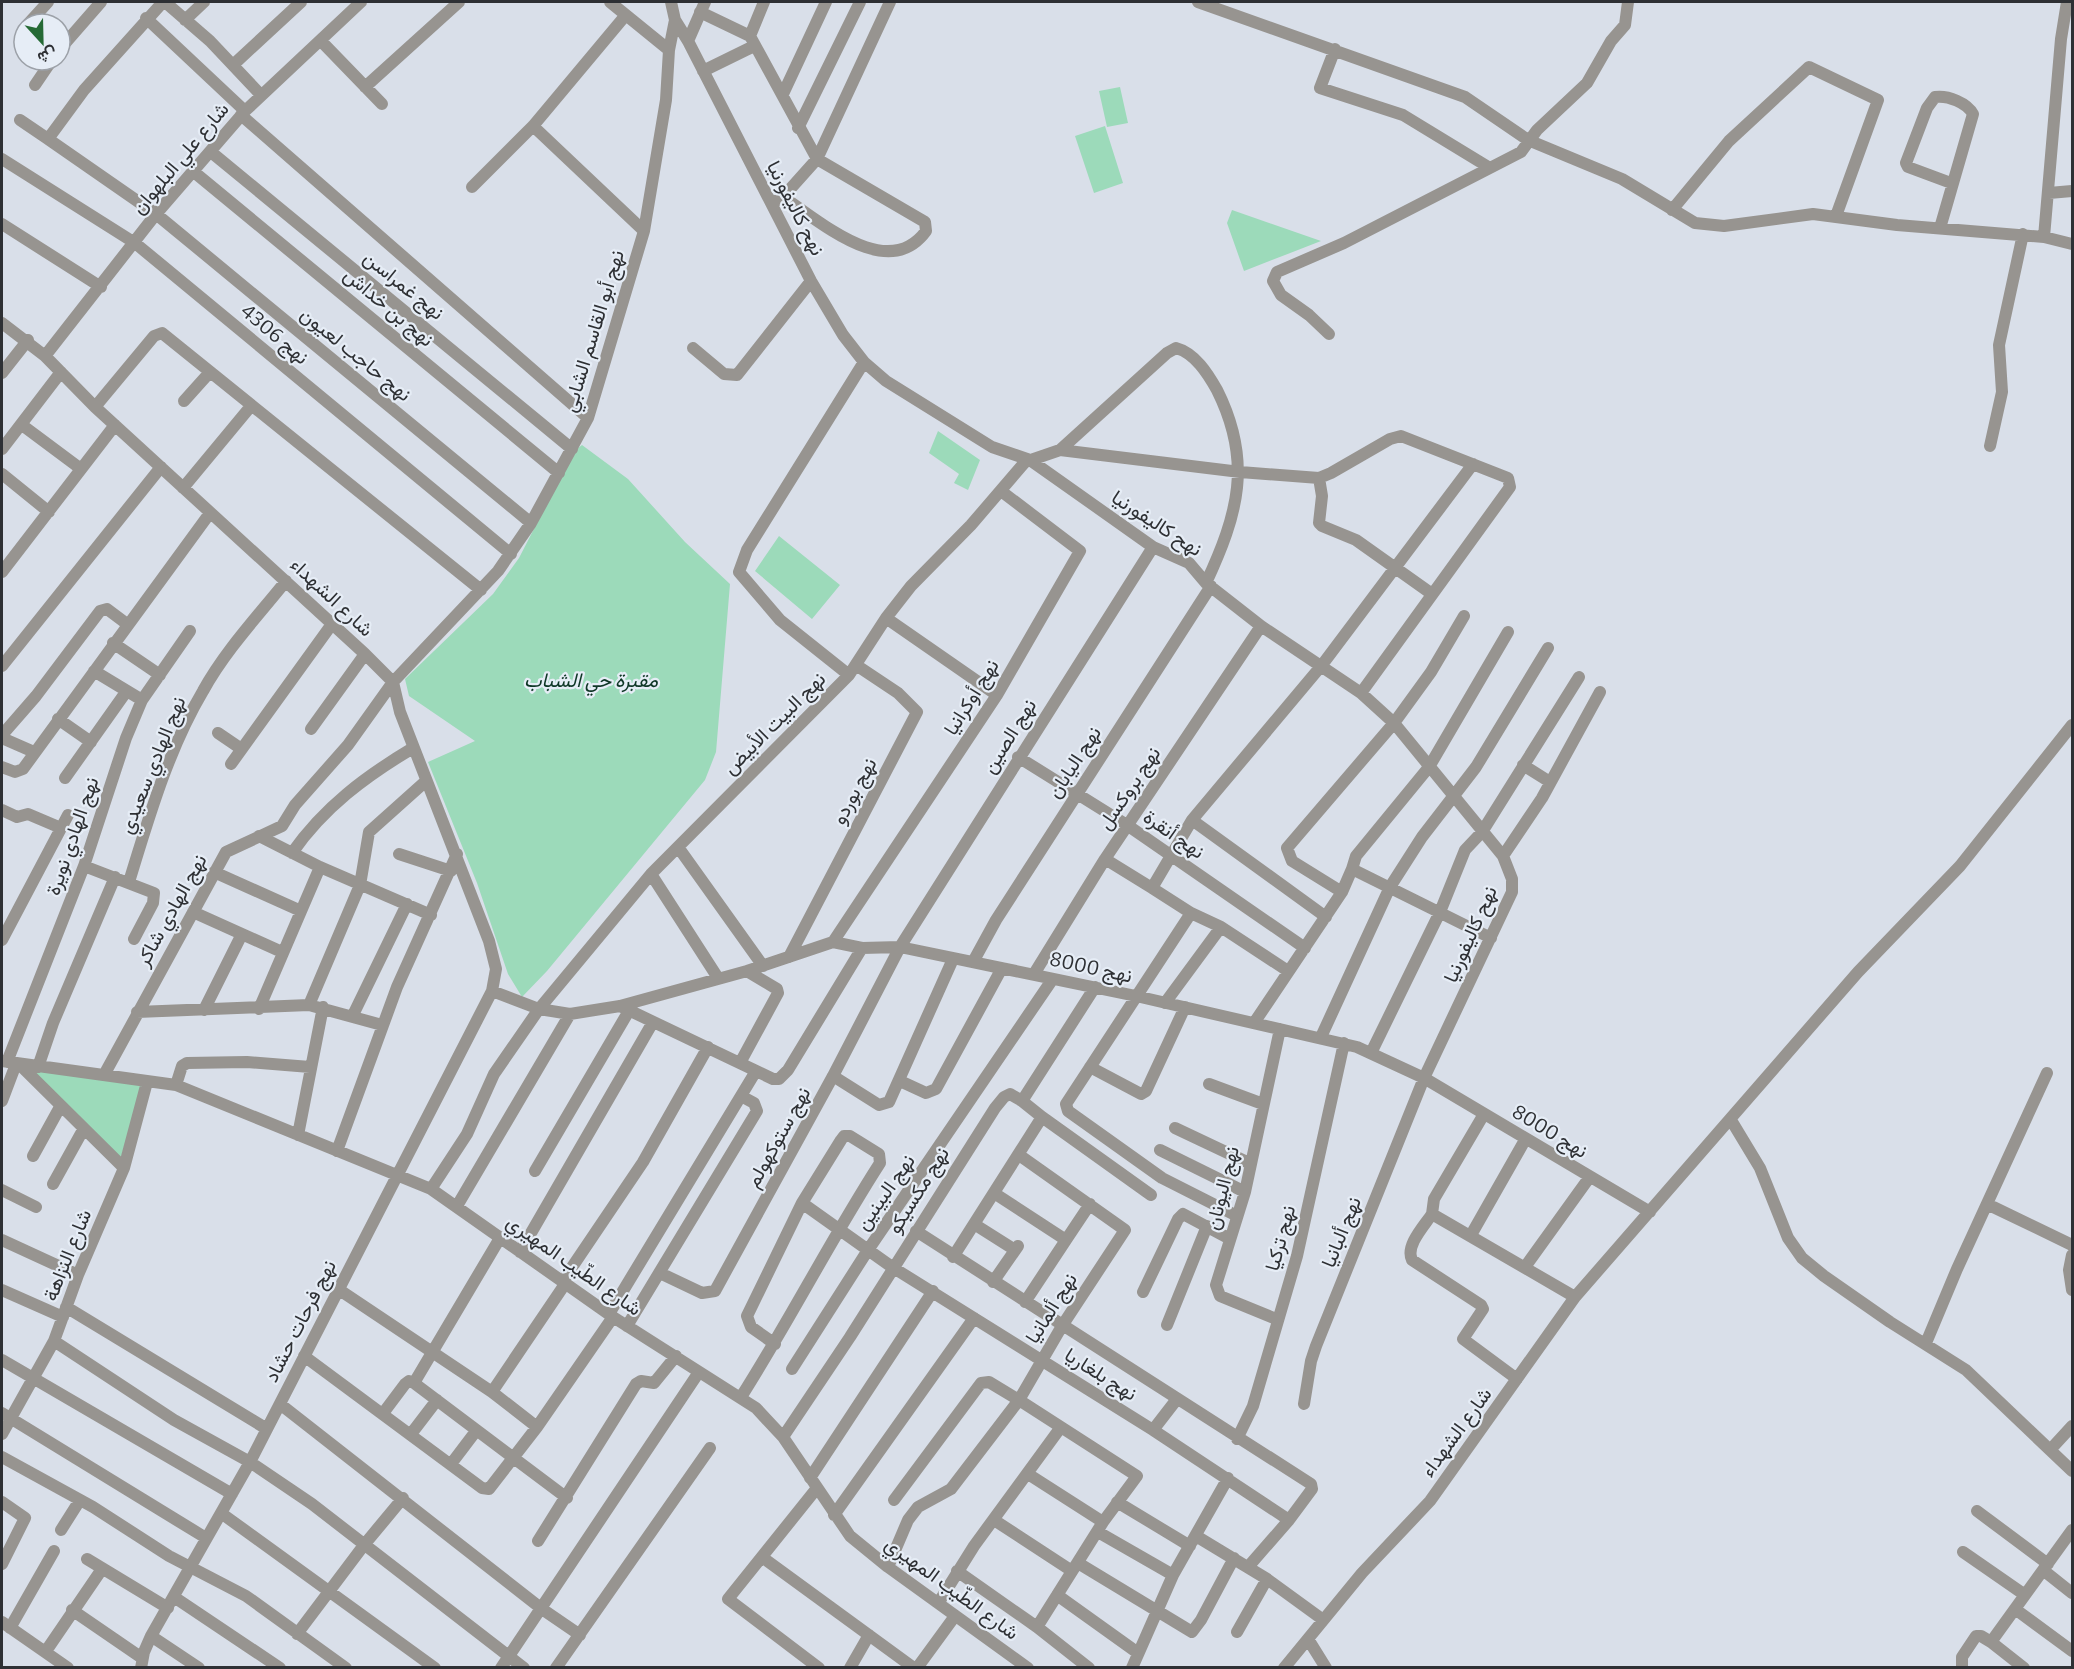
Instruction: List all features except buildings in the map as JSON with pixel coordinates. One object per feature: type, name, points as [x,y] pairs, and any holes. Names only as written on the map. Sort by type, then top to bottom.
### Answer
[{"type":"street","points":[[72,35],[101,2]]},
{"type":"street","points":[[48,139],[84,90],[146,18],[164,2],[233,64],[260,94]]},
{"type":"street","points":[[185,20],[204,2]]},
{"type":"street","points":[[233,64],[301,2]]},
{"type":"street","points":[[365,87],[459,2]]},
{"type":"street","name":"نهج أبو القاسم الشابي","points":[[393,682],[481,590],[511,554],[531,523],[588,418],[644,231],[666,100],[669,50],[675,21],[671,2]]},
{"type":"street","points":[[703,71],[752,41],[764,2]]},
{"type":"street","points":[[783,94],[826,2]]},
{"type":"street","points":[[798,128],[860,2]]},
{"type":"street","points":[[688,41],[703,7],[752,41],[817,159],[925,222],[926,231],[921,239],[905,250],[888,253],[857,246],[777,200],[817,159],[890,2]]},
{"type":"street","points":[[1198,2],[1466,97],[1528,140],[1622,179],[1695,224],[1724,226],[1813,214],[1897,225],[2023,234],[2073,244]]},
{"type":"street","points":[[1329,334],[1277,291],[1273,281],[1277,272],[1344,243],[1521,152],[1528,140],[1587,83],[1611,41],[1625,25],[1628,2]]},
{"type":"street","points":[[2044,237],[2061,39],[2067,2]]},
{"type":"street","name":"شارع علي البلهوان","points":[[45,356],[156,214],[243,113],[260,94],[321,41],[354,4]]},
{"type":"street","points":[[472,187],[533,126],[618,7],[669,50]]},
{"type":"street","name":"نهج غمراسن","points":[[146,18],[243,113],[588,418]]},
{"type":"street","name":"نهح كاليفورنيا","points":[[675,21],[777,200],[811,281],[843,335],[864,362],[886,381],[992,447],[1030,460],[1153,547],[1189,563],[1208,584],[1261,626],[1322,665],[1360,693],[1394,723],[1503,856],[1513,886],[1491,938],[1424,1078]]},
{"type":"street","points":[[321,41],[382,104]]},
{"type":"street","points":[[1335,50],[1319,86],[1322,90],[1403,115],[1490,168]]},
{"type":"street","points":[[1672,210],[1729,141],[1809,67],[1878,100],[1836,216]]},
{"type":"street","points":[[35,85],[44,72]]},
{"type":"street","points":[[1940,228],[1951,183],[1973,114],[1964,104],[1940,96],[1935,97],[1927,108],[1906,163],[1908,167],[1951,183]]},
{"type":"street","name":"نهج حاجب لعيون","points":[[20,120],[156,214],[531,523]]},
{"type":"street","points":[[533,126],[644,231]]},
{"type":"street","name":"نهج غمراسن","points":[[211,152],[572,449]]},
{"type":"street","name":"نهج 4306","points":[[2,159],[135,243],[511,554]]},
{"type":"street","name":"نهج بن خداش","points":[[194,172],[559,472]]},
{"type":"street","points":[[2049,193],[2073,191]]},
{"type":"street","points":[[2,224],[101,287]]},
{"type":"street","points":[[1990,446],[2002,392],[1999,345],[2023,234]]},
{"type":"street","points":[[693,348],[724,374],[737,375],[811,281]]},
{"type":"street","name":"شارع الشهداء","points":[[2,322],[28,340],[94,407],[286,581],[393,682],[413,748],[457,854],[494,956],[496,974],[492,991]]},
{"type":"street","points":[[94,407],[157,333],[162,333],[481,590]]},
{"type":"street","points":[[2,373],[28,340]]},
{"type":"street","name":"نهج اليابان","points":[[973,962],[996,920],[1077,795],[1208,584],[1232,519],[1240,472],[1236,440],[1220,397],[1195,359],[1176,348],[1167,353],[1059,450]]},
{"type":"street","points":[[849,675],[780,620],[739,572],[747,550],[864,362]]},
{"type":"street","points":[[2,449],[61,372]]},
{"type":"street","points":[[184,401],[210,372]]},
{"type":"street","points":[[183,488],[251,406]]},
{"type":"street","points":[[22,425],[81,469]]},
{"type":"street","points":[[2,568],[49,512],[115,425]]},
{"type":"street","points":[[1030,460],[1059,450],[1240,472],[1319,478],[1331,474],[1390,439],[1401,436],[1508,478],[1510,487],[1360,693]]},
{"type":"street","name":"نهج البيت الأبيض","points":[[430,1189],[467,1134],[494,1074],[539,1009],[651,874],[849,675],[885,618],[911,586],[1030,460]]},
{"type":"street","points":[[1152,888],[1191,820],[1322,665],[1473,464]]},
{"type":"street","points":[[4,660],[161,467]]},
{"type":"street","points":[[2,474],[49,512]]},
{"type":"street","points":[[1319,478],[1322,496],[1320,524],[1356,540],[1432,594]]},
{"type":"street","name":"نهج أوكرانيا","points":[[833,942],[997,695],[1080,551],[1001,491]]},
{"type":"street","points":[[2,767],[15,772],[23,769],[210,513]]},
{"type":"street","name":"نهج الصين","points":[[900,947],[1018,757],[1153,547]]},
{"type":"street","name":"نهج الهادي سعيدي","points":[[129,882],[164,776],[190,715],[221,662],[286,581]]},
{"type":"street","points":[[34,752],[2,737],[100,611],[107,609],[127,624]]},
{"type":"street","points":[[1342,892],[1292,861],[1287,848],[1394,723],[1431,672],[1464,616]]},
{"type":"street","points":[[885,618],[997,695]]},
{"type":"street","points":[[231,764],[240,748],[332,624]]},
{"type":"street","name":"نهج بروكسل","points":[[1034,974],[1127,825],[1261,626]]},
{"type":"street","name":"نهج الهادي نويرة","points":[[2,1101],[11,1063],[84,866],[126,738],[142,700],[190,631]]},
{"type":"street","points":[[1254,1023],[1342,892],[1356,856],[1429,767],[1508,632]]},
{"type":"street","points":[[113,643],[160,675]]},
{"type":"street","points":[[1321,1037],[1390,887],[1422,837],[1455,797],[1498,734],[1548,648]]},
{"type":"street","points":[[311,729],[365,654]]},
{"type":"street","name":"نهج بوردو","points":[[789,957],[917,712],[898,693],[856,665]]},
{"type":"street","points":[[93,671],[142,700]]},
{"type":"street","points":[[1371,1053],[1440,912],[1465,850],[1482,832],[1579,677]]},
{"type":"street","name":"نهج الهادي شاكر","points":[[104,1075],[124,1047],[137,1012],[214,872],[231,847],[282,825],[295,805],[348,745],[393,682]]},
{"type":"street","points":[[65,778],[126,692]]},
{"type":"street","points":[[1503,856],[1551,782],[1600,692]]},
{"type":"street","points":[[58,719],[91,742]]},
{"type":"street","name":"شارع الشهداء","points":[[1284,1668],[1322,1619],[1430,1501],[1575,1297],[1858,972],[1960,866],[2073,725]]},
{"type":"street","points":[[218,733],[240,748]]},
{"type":"street","points":[[292,853],[310,827],[324,813],[373,772],[413,748]]},
{"type":"street","name":"نهج أنقرة","points":[[1018,757],[1127,825],[1305,948]]},
{"type":"street","points":[[1523,765],[1551,782]]},
{"type":"street","points":[[309,1005],[360,885],[369,832],[426,781]]},
{"type":"street","points":[[2,810],[17,817],[28,814],[61,828]]},
{"type":"street","points":[[2,940],[68,815]]},
{"type":"street","points":[[1191,820],[1326,917]]},
{"type":"street","points":[[259,836],[320,867],[431,915]]},
{"type":"street","points":[[678,847],[763,966]]},
{"type":"street","points":[[399,854],[451,871]]},
{"type":"street","points":[[337,1151],[382,1025],[457,854]]},
{"type":"street","points":[[1105,859],[1191,913],[1221,927],[1288,971]]},
{"type":"street","points":[[84,866],[151,891],[155,896],[134,939]]},
{"type":"street","points":[[259,1009],[320,867]]},
{"type":"street","points":[[1352,869],[1491,938]]},
{"type":"street","points":[[214,872],[301,911]]},
{"type":"street","points":[[651,874],[718,978]]},
{"type":"street","points":[[38,1067],[53,1023],[115,877]]},
{"type":"street","points":[[353,1015],[407,904]]},
{"type":"street","points":[[193,912],[282,952]]},
{"type":"street","points":[[1191,913],[1066,1104],[1068,1111],[1162,1178],[1237,1216]]},
{"type":"street","points":[[1165,1003],[1221,927]]},
{"type":"street","points":[[204,1010],[242,934]]},
{"type":"street","points":[[492,991],[539,1009],[570,1014],[625,1008],[833,942]]},
{"type":"street","name":"نهج 8000","points":[[833,942],[862,948],[900,947],[1095,987],[1344,1043],[1424,1078],[1589,1178],[1650,1212]]},
{"type":"street","name":"نهج ستوكهولم","points":[[660,1273],[702,1293],[715,1291],[833,1076],[900,947]]},
{"type":"street","points":[[625,1008],[776,1080],[782,1077],[862,948]]},
{"type":"street","points":[[833,1076],[883,1105],[889,1102],[953,959]]},
{"type":"street","points":[[900,1081],[926,1093],[936,1089],[1002,968]]},
{"type":"street","points":[[740,1063],[778,993],[777,989],[747,971]]},
{"type":"street","name":"نهج البينين","points":[[792,1369],[868,1250],[1052,980]]},
{"type":"street","points":[[1095,987],[1022,1101],[1151,1195]]},
{"type":"street","name":"نهج فرحات حشاد","points":[[142,1663],[151,1636],[250,1462],[492,991]]},
{"type":"street","points":[[137,1012],[259,1009],[309,1005],[353,1015],[382,1025]]},
{"type":"street","points":[[298,1135],[323,1007]]},
{"type":"street","points":[[1090,1067],[1136,1093],[1142,1094],[1146,1091],[1185,1007]]},
{"type":"street","points":[[536,1171],[625,1008]]},
{"type":"street","points":[[457,1206],[570,1014]]},
{"type":"street","points":[[520,1252],[654,1022]]},
{"type":"street","name":"نهج اليونان","points":[[1276,1319],[1220,1296],[1216,1291],[1245,1192],[1249,1163],[1280,1029]]},
{"type":"street","name":"نهج تركيا","points":[[1238,1439],[1261,1381],[1276,1319],[1297,1256],[1344,1043]]},
{"type":"street","points":[[492,1392],[643,1162],[708,1047]]},
{"type":"street","points":[[176,1084],[182,1066],[187,1063],[247,1062],[310,1067]]},
{"type":"street","points":[[11,1063],[124,1168]]},
{"type":"street","name":"شارع الطّيب المهيري","points":[[11,1063],[176,1084],[430,1189],[611,1316],[741,1397],[766,1417],[783,1437],[850,1536],[888,1567],[1028,1668]]},
{"type":"street","points":[[304,1356],[384,1412],[482,1488],[489,1489],[537,1427],[611,1316],[756,1071]]},
{"type":"street","points":[[1926,1344],[2047,1073]]},
{"type":"street","name":"نهج ألبانيا","points":[[1304,1404],[1311,1360],[1424,1078]]},
{"type":"street","name":"شارع النزاهة","points":[[2,1434],[6,1416],[33,1378],[54,1341],[78,1275],[124,1168],[147,1082]]},
{"type":"street","points":[[1209,1084],[1263,1104]]},
{"type":"street","name":"نهج مكسيكو","points":[[783,1437],[850,1337],[892,1267],[1004,1096],[1014,1094],[1022,1101]]},
{"type":"street","points":[[627,1326],[757,1111],[754,1103],[741,1096]]},
{"type":"street","points":[[33,1156],[60,1107]]},
{"type":"street","points":[[1484,1114],[1434,1199],[1432,1214],[1412,1247],[1410,1255],[1412,1260],[1481,1305],[1483,1309],[1463,1339],[1517,1379]]},
{"type":"street","points":[[953,1257],[1042,1117]]},
{"type":"street","points":[[1731,1120],[1756,1160],[1788,1238],[1803,1258],[1824,1276],[1966,1370],[2005,1404],[2073,1471]]},
{"type":"street","points":[[1174,1128],[1249,1163]]},
{"type":"street","points":[[53,1184],[83,1130]]},
{"type":"street","points":[[741,1397],[775,1344],[838,1228],[880,1163],[879,1154],[850,1136],[844,1136],[802,1203],[747,1316],[752,1327],[775,1344]]},
{"type":"street","points":[[1471,1235],[1526,1140]]},
{"type":"street","points":[[1160,1150],[1245,1192]]},
{"type":"street","name":"نهج ألمانيا","points":[[888,1567],[908,1520],[918,1507],[951,1489],[1018,1400],[1062,1326],[1125,1230],[1019,1155]]},
{"type":"street","points":[[1525,1267],[1589,1178]]},
{"type":"street","points":[[2,1190],[36,1207]]},
{"type":"street","points":[[994,1193],[1066,1240]]},
{"type":"street","name":"نهج بلغاريا","points":[[802,1203],[892,1267],[1153,1430],[1289,1520]]},
{"type":"street","points":[[1025,1302],[1090,1204]]},
{"type":"street","points":[[1987,1204],[2073,1245]]},
{"type":"street","points":[[1143,1292],[1183,1214],[1230,1239]]},
{"type":"street","points":[[1432,1214],[1575,1297]]},
{"type":"street","points":[[974,1224],[1017,1248],[993,1282]]},
{"type":"street","points":[[1167,1325],[1207,1226]]},
{"type":"street","points":[[916,1231],[953,1257],[1311,1484],[1312,1489],[1289,1520],[1248,1567]]},
{"type":"street","points":[[414,1383],[500,1238]]},
{"type":"street","points":[[2,1240],[78,1275]]},
{"type":"street","points":[[2073,1255],[2071,1270],[2073,1290]]},
{"type":"street","points":[[338,1289],[492,1392],[537,1427]]},
{"type":"street","points":[[2,1290],[64,1312],[267,1429]]},
{"type":"street","points":[[819,1668],[729,1601],[729,1597],[762,1557],[813,1483],[933,1291]]},
{"type":"street","points":[[834,1515],[974,1318]]},
{"type":"street","points":[[54,1341],[174,1420],[250,1462],[364,1545],[524,1668]]},
{"type":"street","points":[[538,1541],[567,1498],[636,1384],[641,1381],[654,1383],[676,1356]]},
{"type":"street","points":[[2,1360],[232,1494]]},
{"type":"street","points":[[501,1668],[699,1372]]},
{"type":"street","points":[[384,1412],[405,1383],[411,1381],[513,1460],[567,1498]]},
{"type":"street","points":[[894,1500],[981,1383],[989,1382],[1137,1476],[1100,1527],[1037,1627]]},
{"type":"street","points":[[1153,1430],[1177,1399]]},
{"type":"street","points":[[411,1434],[437,1400]]},
{"type":"street","points":[[280,1404],[542,1609],[580,1635]]},
{"type":"street","points":[[6,1416],[206,1538]]},
{"type":"street","points":[[2050,1450],[2073,1426]]},
{"type":"street","points":[[939,1602],[957,1571],[1061,1427]]},
{"type":"street","points":[[451,1464],[476,1431]]},
{"type":"street","points":[[556,1668],[710,1448]]},
{"type":"street","points":[[2,1457],[80,1500],[191,1568],[246,1596],[343,1667]]},
{"type":"street","points":[[1028,1474],[1100,1527],[1173,1575]]},
{"type":"street","points":[[1132,1668],[1173,1575],[1228,1478]]},
{"type":"street","points":[[297,1634],[364,1545],[403,1498]]},
{"type":"street","points":[[61,1530],[80,1500]]},
{"type":"street","points":[[2,1502],[25,1519],[2,1564]]},
{"type":"street","points":[[1117,1502],[1193,1541],[1234,1558],[1322,1619]]},
{"type":"street","points":[[1977,1511],[2046,1567],[2073,1593]]},
{"type":"street","points":[[221,1513],[330,1589],[435,1668]]},
{"type":"street","points":[[994,1520],[1190,1631],[1195,1630],[1234,1558]]},
{"type":"street","points":[[1991,1642],[2071,1536]]},
{"type":"street","points":[[54,1551],[6,1625],[68,1668]]},
{"type":"street","points":[[1963,1552],[2025,1595]]},
{"type":"street","points":[[762,1557],[916,1668],[955,1616]]},
{"type":"street","points":[[87,1559],[168,1608]]},
{"type":"street","points":[[46,1651],[102,1569]]},
{"type":"street","points":[[957,1571],[1037,1627],[1089,1668]]},
{"type":"street","points":[[1237,1632],[1267,1579]]},
{"type":"street","points":[[1057,1595],[1138,1653]]},
{"type":"street","points":[[174,1597],[280,1668]]},
{"type":"street","points":[[2015,1609],[2073,1651]]},
{"type":"street","points":[[72,1610],[142,1663]]},
{"type":"street","points":[[850,1668],[869,1635]]},
{"type":"street","points":[[151,1636],[199,1668]]},
{"type":"street","points":[[1962,1668],[1962,1657],[1976,1636],[1981,1636],[1991,1642],[2024,1668]]},
{"type":"street","points":[[1308,1639],[1326,1668]]},
{"type":"green space","points":[[1120,87],[1128,123],[1107,127],[1099,91]]},
{"type":"green space","points":[[1105,126],[1123,183],[1094,193],[1075,136]]},
{"type":"green space","points":[[1232,210],[1321,241],[1244,271],[1227,223]]},
{"type":"green space","points":[[938,431],[980,460],[968,490],[954,483],[959,474],[929,453]]},
{"type":"green space","name":"مقبرة حي الشباب","points":[[582,445],[628,479],[685,542],[730,584],[716,752],[705,780],[547,971],[522,997],[508,974],[477,883],[428,762],[475,741],[409,696],[405,679],[493,594],[519,558],[574,451]]},
{"type":"green space","points":[[779,536],[840,585],[812,619],[755,571]]},
{"type":"green space","points":[[24,1069],[142,1085],[120,1161]]}]
